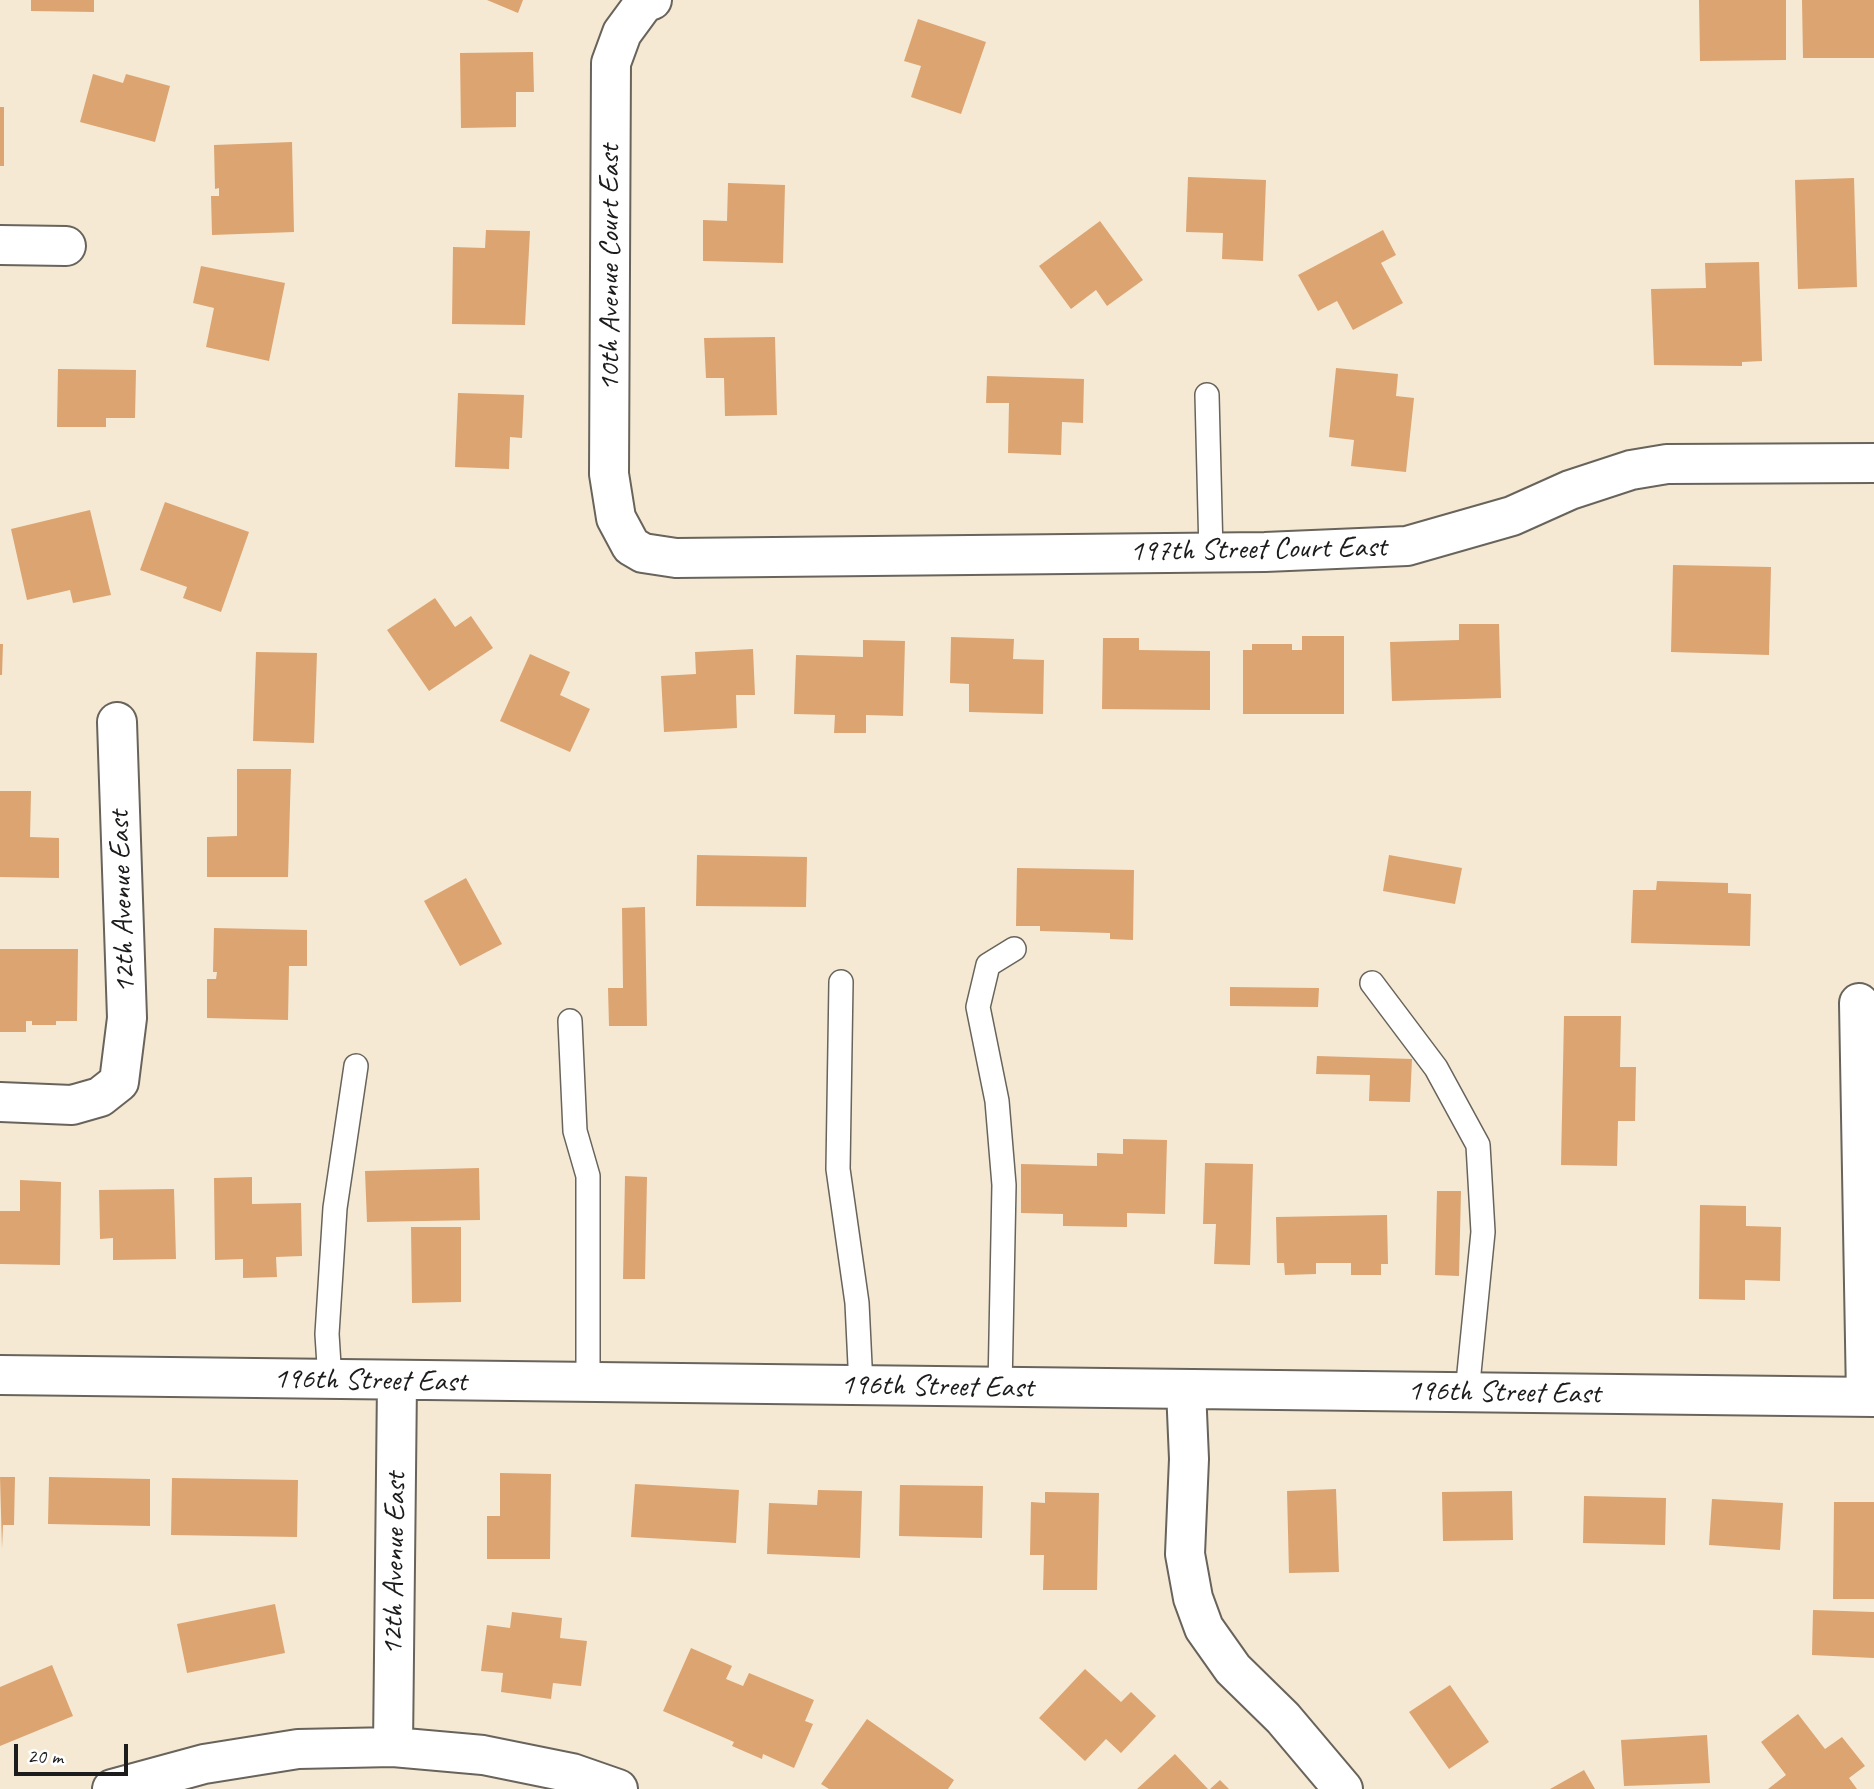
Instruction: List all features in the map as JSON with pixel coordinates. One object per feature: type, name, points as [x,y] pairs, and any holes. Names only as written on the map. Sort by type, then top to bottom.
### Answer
[{"type":"street","name":"10th Avenue Court East","points":[[631,546],[616,518],[609,474],[611,63],[622,33],[644,3],[652,0]]},
{"type":"street","points":[[0,245],[66,246]]},
{"type":"street","name":"197th Street Court East","points":[[631,546],[643,553],[676,558],[1211,553],[1407,546],[1512,516],[1570,490],[1631,470],[1667,464],[1874,463]]},
{"type":"street","name":"12th Avenue East","points":[[0,1102],[72,1105],[100,1097],[119,1082],[127,1018],[117,722]]},
{"type":"street","points":[[1859,1003],[1870,1397]]},
{"type":"street","name":"196th Street East","points":[[0,1375],[397,1382],[1870,1397]]},
{"type":"street","name":"12th Avenue East","points":[[393,1747],[397,1382]]},
{"type":"street","points":[[1186,1390],[1189,1459],[1185,1554],[1193,1598],[1203,1628],[1233,1669],[1283,1718],[1343,1789]]},
{"type":"street","points":[[112,1789],[204,1764],[298,1749],[393,1747],[483,1755],[572,1773],[618,1789]]},
{"type":"lane","points":[[1207,395],[1211,553]]},
{"type":"lane","points":[[1000,1388],[1004,1185],[997,1101],[978,1007],[989,965],[1014,949]]},
{"type":"lane","points":[[841,982],[838,1169],[857,1303],[861,1386]]},
{"type":"lane","points":[[1372,983],[1436,1068],[1478,1145],[1483,1232],[1468,1393]]},
{"type":"lane","points":[[570,1021],[575,1131],[588,1176],[588,1384]]},
{"type":"lane","points":[[330,1381],[327,1334],[335,1208],[356,1066]]},
{"type":"building","points":[[31,0],[94,0],[94,12],[31,11]]},
{"type":"building","points":[[487,0],[523,0],[518,13]]},
{"type":"building","points":[[1699,0],[1786,0],[1786,60],[1700,61]]},
{"type":"building","points":[[1802,0],[1874,0],[1874,58],[1803,58]]},
{"type":"building","points":[[918,19],[986,42],[961,114],[911,97],[921,66],[904,61]]},
{"type":"building","points":[[533,52],[534,92],[516,92],[516,127],[461,128],[460,53]]},
{"type":"building","points":[[93,74],[123,83],[126,74],[170,86],[155,142],[80,122]]},
{"type":"building","points":[[0,107],[4,107],[4,166],[0,166]]},
{"type":"building","points":[[292,142],[294,232],[212,235],[211,196],[219,196],[219,188],[215,189],[214,145]]},
{"type":"building","points":[[1188,177],[1266,180],[1263,261],[1222,259],[1223,233],[1186,232]]},
{"type":"building","points":[[1854,178],[1857,287],[1798,289],[1795,180]]},
{"type":"building","points":[[728,183],[785,185],[783,263],[703,261],[703,220],[727,221]]},
{"type":"building","points":[[1100,221],[1143,280],[1107,306],[1096,290],[1071,309],[1039,266]]},
{"type":"building","points":[[486,230],[530,231],[525,325],[452,324],[453,247],[485,248]]},
{"type":"building","points":[[1383,230],[1396,255],[1381,263],[1403,303],[1353,330],[1337,301],[1318,311],[1298,275]]},
{"type":"building","points":[[1759,262],[1762,361],[1742,362],[1742,366],[1654,365],[1651,289],[1706,288],[1705,263]]},
{"type":"building","points":[[201,266],[285,283],[269,361],[206,347],[214,308],[193,303]]},
{"type":"building","points":[[775,337],[777,415],[725,416],[724,378],[706,378],[704,338]]},
{"type":"building","points":[[1336,368],[1398,374],[1396,396],[1414,398],[1406,472],[1351,466],[1354,440],[1329,437]]},
{"type":"building","points":[[58,369],[136,370],[135,418],[106,418],[106,427],[57,427]]},
{"type":"building","points":[[987,376],[1084,379],[1083,423],[1062,422],[1061,455],[1008,453],[1009,403],[986,403]]},
{"type":"building","points":[[458,393],[524,395],[522,438],[510,437],[509,469],[455,467]]},
{"type":"building","points":[[165,502],[249,532],[221,612],[183,598],[187,587],[140,570]]},
{"type":"building","points":[[90,510],[111,595],[73,603],[70,590],[27,600],[11,529]]},
{"type":"building","points":[[1673,565],[1771,567],[1769,655],[1671,652]]},
{"type":"building","points":[[435,598],[455,627],[471,616],[493,648],[429,691],[387,630]]},
{"type":"building","points":[[1459,624],[1499,624],[1501,698],[1392,701],[1390,642],[1459,640]]},
{"type":"building","points":[[1302,636],[1344,636],[1344,714],[1243,714],[1243,650],[1252,650],[1252,644],[1292,644],[1292,650],[1302,650]]},
{"type":"building","points":[[951,637],[1014,639],[1013,659],[1044,660],[1043,714],[969,712],[969,684],[950,683]]},
{"type":"building","points":[[1103,638],[1139,638],[1139,650],[1210,651],[1210,710],[1102,709]]},
{"type":"building","points":[[863,640],[905,641],[903,716],[866,715],[866,733],[834,733],[835,715],[794,714],[796,655],[863,657]]},
{"type":"building","points":[[0,644],[3,644],[2,675],[0,675]]},
{"type":"building","points":[[753,649],[755,695],[736,695],[737,728],[664,732],[661,676],[696,674],[695,652]]},
{"type":"building","points":[[256,652],[317,653],[314,743],[253,741]]},
{"type":"building","points":[[530,654],[570,672],[560,695],[590,709],[570,752],[500,721]]},
{"type":"building","points":[[237,769],[291,769],[288,877],[207,877],[207,837],[237,836]]},
{"type":"building","points":[[0,791],[31,791],[30,837],[59,838],[59,878],[0,877]]},
{"type":"building","points":[[697,855],[807,857],[806,907],[696,906]]},
{"type":"building","points":[[1389,855],[1462,868],[1455,904],[1383,891]]},
{"type":"building","points":[[1017,868],[1134,870],[1133,940],[1110,939],[1110,933],[1040,931],[1040,926],[1016,926]]},
{"type":"building","points":[[466,878],[502,944],[460,966],[424,901]]},
{"type":"building","points":[[1657,881],[1728,883],[1728,893],[1751,894],[1750,946],[1631,943],[1633,890],[1656,890]]},
{"type":"building","points":[[645,907],[647,1026],[609,1026],[608,988],[623,988],[622,908]]},
{"type":"building","points":[[214,928],[307,930],[307,966],[289,966],[288,1020],[207,1018],[207,979],[216,979],[217,972],[213,972]]},
{"type":"building","points":[[0,949],[78,949],[77,1021],[56,1021],[56,1025],[32,1025],[32,1021],[26,1021],[26,1032],[0,1032]]},
{"type":"building","points":[[1230,987],[1319,988],[1318,1007],[1230,1006]]},
{"type":"building","points":[[1564,1016],[1621,1016],[1620,1067],[1636,1067],[1635,1121],[1618,1121],[1617,1166],[1561,1165]]},
{"type":"building","points":[[1317,1056],[1412,1059],[1410,1102],[1369,1101],[1370,1075],[1316,1074]]},
{"type":"building","points":[[1123,1139],[1167,1140],[1165,1214],[1127,1213],[1127,1227],[1063,1226],[1063,1214],[1021,1213],[1021,1164],[1097,1166],[1097,1153],[1123,1154]]},
{"type":"building","points":[[1205,1163],[1253,1164],[1250,1265],[1214,1264],[1216,1224],[1203,1224]]},
{"type":"building","points":[[479,1168],[480,1220],[367,1222],[365,1171]]},
{"type":"building","points":[[625,1176],[647,1177],[645,1279],[623,1279]]},
{"type":"building","points":[[252,1177],[252,1204],[301,1203],[302,1256],[276,1257],[277,1277],[243,1278],[243,1259],[215,1260],[214,1178]]},
{"type":"building","points":[[20,1180],[61,1182],[60,1265],[0,1264],[0,1211],[20,1211]]},
{"type":"building","points":[[174,1189],[176,1259],[113,1260],[113,1238],[100,1239],[99,1190]]},
{"type":"building","points":[[1437,1191],[1461,1191],[1459,1276],[1435,1275]]},
{"type":"building","points":[[1700,1205],[1746,1206],[1746,1226],[1781,1227],[1780,1281],[1745,1280],[1745,1300],[1699,1299]]},
{"type":"building","points":[[1387,1215],[1388,1264],[1381,1264],[1381,1275],[1351,1275],[1351,1263],[1316,1263],[1316,1274],[1285,1275],[1284,1263],[1277,1263],[1276,1217]]},
{"type":"building","points":[[411,1227],[461,1227],[461,1302],[412,1303]]},
{"type":"building","points":[[500,1473],[551,1474],[550,1559],[487,1559],[487,1516],[500,1516]]},
{"type":"building","points":[[0,1477],[15,1477],[14,1525],[3,1525],[2,1549]]},
{"type":"building","points":[[49,1477],[150,1479],[150,1526],[48,1524]]},
{"type":"building","points":[[172,1478],[298,1480],[297,1537],[171,1535]]},
{"type":"building","points":[[635,1484],[739,1490],[736,1543],[631,1537]]},
{"type":"building","points":[[900,1485],[983,1486],[982,1538],[899,1536]]},
{"type":"building","points":[[1336,1489],[1339,1572],[1289,1573],[1287,1491]]},
{"type":"building","points":[[818,1490],[862,1491],[860,1558],[767,1554],[769,1503],[817,1505]]},
{"type":"building","points":[[1512,1491],[1513,1540],[1443,1541],[1442,1492]]},
{"type":"building","points":[[1045,1492],[1099,1493],[1097,1590],[1043,1590],[1044,1555],[1030,1555],[1031,1502],[1045,1503]]},
{"type":"building","points":[[1584,1496],[1666,1498],[1665,1545],[1583,1543]]},
{"type":"building","points":[[1712,1499],[1783,1503],[1780,1550],[1709,1545]]},
{"type":"building","points":[[1834,1502],[1874,1502],[1874,1599],[1833,1599]]},
{"type":"building","points":[[275,1604],[285,1653],[187,1673],[177,1624]]},
{"type":"building","points":[[1813,1610],[1874,1612],[1874,1658],[1812,1655]]},
{"type":"building","points":[[512,1612],[562,1618],[560,1638],[587,1641],[581,1686],[553,1683],[551,1699],[501,1692],[503,1673],[481,1671],[487,1625],[510,1628]]},
{"type":"building","points":[[691,1648],[732,1666],[726,1679],[743,1686],[749,1673],[814,1700],[805,1721],[813,1724],[794,1768],[763,1754],[762,1759],[732,1746],[734,1742],[663,1711]]},
{"type":"building","points":[[52,1665],[73,1716],[0,1746],[0,1687]]},
{"type":"building","points":[[1085,1669],[1121,1702],[1131,1692],[1156,1716],[1121,1753],[1106,1739],[1085,1761],[1039,1718]]},
{"type":"building","points":[[1450,1685],[1489,1742],[1449,1769],[1409,1712]]},
{"type":"building","points":[[1798,1714],[1825,1749],[1842,1737],[1865,1766],[1849,1778],[1857,1789],[1768,1789],[1786,1775],[1761,1742]]},
{"type":"building","points":[[867,1719],[954,1780],[948,1789],[829,1789],[821,1784]]},
{"type":"building","points":[[1707,1735],[1710,1783],[1624,1786],[1621,1740]]},
{"type":"building","points":[[1175,1754],[1208,1789],[1137,1789]]},
{"type":"building","points":[[1584,1770],[1595,1789],[1550,1789]]},
{"type":"building","points":[[1220,1780],[1229,1789],[1210,1789]]}]
